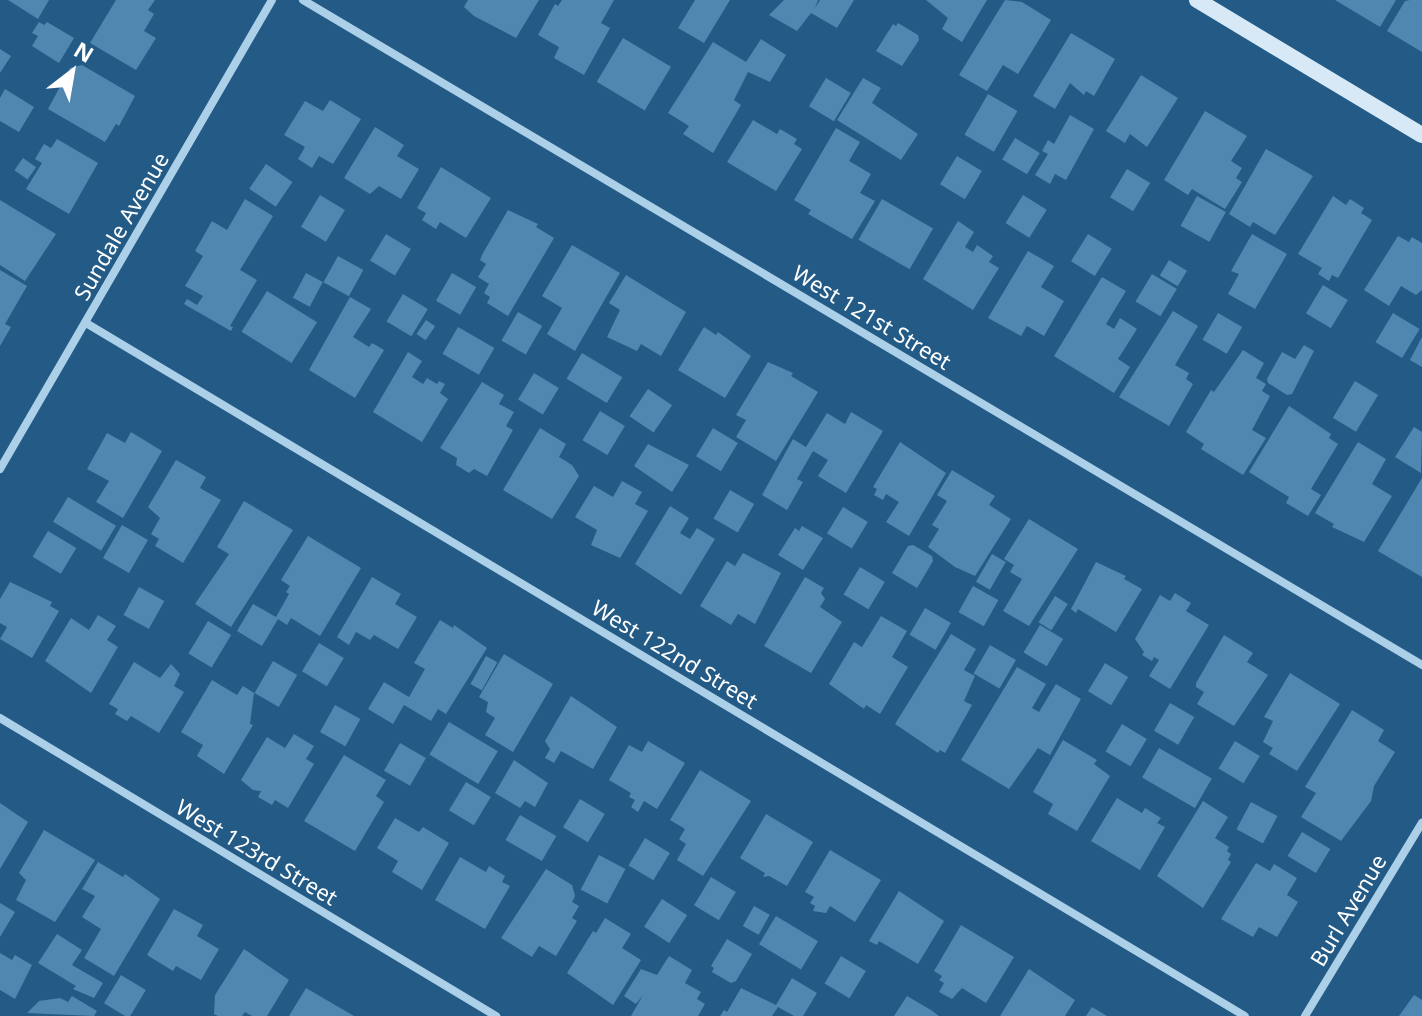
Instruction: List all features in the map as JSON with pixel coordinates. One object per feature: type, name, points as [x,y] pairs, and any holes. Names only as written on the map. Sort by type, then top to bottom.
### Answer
[{"type":"main road","points":[[1197,0],[1422,135]]},
{"type":"street","name":"Sundale Avenue","points":[[0,469],[272,0]]},
{"type":"street","name":"West 121st Street","points":[[303,0],[1422,665]]},
{"type":"street","name":"West 122nd Street","points":[[86,323],[1245,1016]]},
{"type":"street","name":"West 123rd Street","points":[[0,718],[496,1016]]},
{"type":"street","name":"Burl Avenue","points":[[1305,1016],[1422,823]]},
{"type":"building","points":[[8,0],[49,0],[38,19]]},
{"type":"building","points":[[116,0],[155,0],[148,10],[154,14],[144,31],[156,38],[136,70],[90,43]]},
{"type":"building","points":[[468,0],[539,0],[516,38],[474,16],[464,7]]},
{"type":"building","points":[[562,0],[614,0],[601,23],[610,28],[584,75],[554,58],[559,47],[538,35],[555,4],[558,6]]},
{"type":"building","points":[[695,0],[730,0],[704,43],[678,28]]},
{"type":"building","points":[[784,0],[818,0],[815,8],[820,0],[854,0],[837,28],[811,13],[797,31],[769,15]]},
{"type":"building","points":[[926,0],[987,0],[962,42],[942,29],[948,18]]},
{"type":"building","points":[[1005,0],[1022,2],[1051,20],[1018,74],[1003,65],[987,91],[959,75]]},
{"type":"building","points":[[1335,0],[1396,0],[1380,27]]},
{"type":"building","points":[[1422,0],[1422,52],[1387,31],[1405,1]]},
{"type":"building","points":[[39,22],[44,25],[47,22],[74,38],[59,63],[32,46],[38,36],[32,33]]},
{"type":"building","points":[[898,23],[918,35],[919,40],[902,66],[876,51],[893,24],[896,26]]},
{"type":"building","points":[[1071,33],[1115,59],[1094,96],[1086,91],[1084,95],[1070,83],[1055,109],[1033,96]]},
{"type":"building","points":[[623,38],[671,67],[645,111],[597,82]]},
{"type":"building","points":[[761,39],[786,55],[770,82],[748,72],[734,100],[741,105],[713,153],[683,134],[689,126],[668,113],[713,42],[746,62]]},
{"type":"building","points":[[0,49],[11,56],[0,73]]},
{"type":"building","points":[[82,65],[135,96],[119,126],[116,124],[105,142],[48,109],[70,68]]},
{"type":"building","points":[[1141,75],[1178,98],[1147,147],[1130,134],[1125,143],[1106,131]]},
{"type":"building","points":[[826,78],[851,93],[834,121],[809,106]]},
{"type":"building","points":[[863,78],[881,88],[872,103],[918,134],[901,160],[837,120]]},
{"type":"building","points":[[5,89],[34,107],[19,132],[0,121],[0,98]]},
{"type":"building","points":[[988,94],[1017,111],[994,152],[964,135]]},
{"type":"building","points":[[330,100],[361,119],[333,164],[319,156],[312,168],[298,159],[305,147],[284,135],[305,101],[323,111]]},
{"type":"building","points":[[1205,111],[1247,136],[1231,161],[1242,168],[1236,178],[1242,182],[1225,209],[1192,189],[1188,195],[1164,180]]},
{"type":"building","points":[[1070,115],[1094,129],[1066,180],[1055,174],[1050,184],[1035,175],[1048,154],[1042,151],[1048,140],[1054,144]]},
{"type":"building","points":[[753,120],[777,134],[780,129],[797,139],[794,144],[802,149],[776,191],[727,162]]},
{"type":"building","points":[[375,127],[404,145],[397,156],[419,169],[401,199],[379,186],[370,194],[344,178]]},
{"type":"building","points":[[836,128],[860,142],[849,161],[871,174],[860,193],[875,201],[852,239],[808,214],[811,210],[794,200]]},
{"type":"building","points":[[1015,138],[1040,153],[1027,174],[1002,159]]},
{"type":"building","points":[[57,139],[98,163],[69,214],[26,189],[42,163],[35,159],[44,144],[51,148]]},
{"type":"building","points":[[1266,149],[1313,176],[1275,235],[1253,222],[1250,227],[1229,214]]},
{"type":"building","points":[[957,156],[982,171],[965,199],[940,184]]},
{"type":"building","points":[[23,158],[36,167],[28,179],[14,170]]},
{"type":"building","points":[[266,164],[293,182],[276,207],[249,189]]},
{"type":"building","points":[[441,167],[491,198],[466,238],[440,222],[436,229],[422,220],[426,213],[417,208]]},
{"type":"building","points":[[1127,169],[1150,183],[1133,211],[1110,197]]},
{"type":"building","points":[[320,195],[345,210],[326,242],[301,227]]},
{"type":"building","points":[[1023,195],[1047,210],[1029,238],[1006,223]]},
{"type":"building","points":[[1197,196],[1226,212],[1209,242],[1181,226]]},
{"type":"building","points":[[1333,196],[1346,205],[1350,199],[1364,208],[1361,213],[1372,220],[1338,278],[1332,275],[1329,281],[1318,274],[1322,268],[1298,254]]},
{"type":"building","points":[[245,199],[273,216],[240,270],[257,280],[230,326],[233,327],[231,331],[184,304],[187,299],[197,305],[203,296],[185,286],[203,256],[195,251],[212,221],[227,230]]},
{"type":"building","points":[[882,199],[933,228],[910,269],[858,240]]},
{"type":"building","points":[[0,200],[56,234],[25,281],[0,265]]},
{"type":"building","points":[[508,210],[538,224],[536,227],[554,238],[508,316],[487,303],[490,297],[484,293],[489,284],[478,277],[486,264],[480,260],[483,253]]},
{"type":"building","points":[[958,221],[974,232],[965,247],[973,252],[977,245],[993,256],[989,262],[999,268],[973,310],[923,279]]},
{"type":"building","points":[[386,234],[411,249],[395,276],[370,261]]},
{"type":"building","points":[[1088,234],[1112,249],[1095,276],[1071,261]]},
{"type":"building","points":[[1252,234],[1287,254],[1255,309],[1228,294],[1239,274],[1231,271]]},
{"type":"building","points":[[1398,236],[1409,242],[1412,237],[1422,243],[1422,290],[1416,295],[1401,286],[1389,306],[1364,290]]},
{"type":"building","points":[[572,245],[620,273],[575,351],[547,334],[562,308],[542,296]]},
{"type":"building","points":[[1028,251],[1054,266],[1041,287],[1064,301],[1044,336],[1027,326],[1021,336],[988,318]]},
{"type":"building","points":[[338,256],[363,270],[349,296],[323,282]]},
{"type":"building","points":[[1169,260],[1187,271],[1178,286],[1160,275]]},
{"type":"building","points":[[0,270],[27,286],[5,324],[11,327],[0,346]]},
{"type":"building","points":[[306,273],[323,282],[310,307],[293,298]]},
{"type":"building","points":[[452,273],[476,287],[460,315],[436,301]]},
{"type":"building","points":[[1152,274],[1177,289],[1160,316],[1136,301]]},
{"type":"building","points":[[626,275],[686,312],[661,356],[641,344],[637,351],[607,337],[620,310],[609,303]]},
{"type":"building","points":[[1102,277],[1126,291],[1106,324],[1114,329],[1120,318],[1137,329],[1118,359],[1130,367],[1114,393],[1054,356]]},
{"type":"building","points":[[1323,285],[1348,300],[1331,328],[1306,313]]},
{"type":"building","points":[[267,291],[317,322],[292,363],[242,332]]},
{"type":"building","points":[[403,294],[428,309],[411,336],[387,321]]},
{"type":"building","points":[[350,297],[371,309],[353,337],[369,347],[372,343],[384,350],[355,398],[309,370]]},
{"type":"building","points":[[1173,311],[1198,326],[1175,365],[1189,373],[1186,379],[1193,384],[1169,426],[1119,397]]},
{"type":"building","points":[[518,312],[542,326],[526,355],[502,341]]},
{"type":"building","points":[[1218,313],[1242,327],[1227,354],[1202,340]]},
{"type":"building","points":[[1393,313],[1420,329],[1402,358],[1375,342]]},
{"type":"building","points":[[426,320],[435,326],[426,340],[416,334]]},
{"type":"building","points":[[458,327],[494,348],[479,375],[442,354]]},
{"type":"building","points":[[704,327],[716,335],[718,332],[751,356],[725,398],[678,370]]},
{"type":"building","points":[[1422,337],[1422,367],[1410,360]]},
{"type":"building","points":[[1304,345],[1314,351],[1292,394],[1287,395],[1268,383],[1267,379],[1282,352],[1295,359]]},
{"type":"building","points":[[1243,350],[1264,363],[1256,378],[1266,384],[1262,391],[1270,396],[1252,430],[1266,438],[1243,475],[1201,449],[1204,444],[1186,432],[1211,390],[1214,392]]},
{"type":"building","points":[[408,352],[422,361],[412,377],[423,384],[427,378],[437,384],[439,381],[445,384],[440,393],[448,399],[422,442],[373,412]]},
{"type":"building","points":[[582,353],[622,377],[607,403],[567,379]]},
{"type":"building","points":[[768,362],[793,373],[791,376],[818,392],[776,461],[736,437],[746,420],[736,415]]},
{"type":"building","points":[[534,373],[559,388],[543,415],[518,400]]},
{"type":"building","points":[[1355,381],[1378,395],[1356,432],[1333,418]]},
{"type":"building","points":[[482,382],[504,395],[499,404],[514,412],[506,426],[513,430],[487,476],[474,469],[469,473],[456,465],[457,458],[440,448]]},
{"type":"building","points":[[648,389],[672,405],[654,433],[630,416]]},
{"type":"building","points":[[1289,406],[1331,434],[1329,438],[1338,444],[1311,489],[1321,495],[1308,516],[1286,503],[1289,497],[1249,472]]},
{"type":"building","points":[[600,411],[625,426],[607,455],[582,440]]},
{"type":"building","points":[[851,412],[883,431],[846,493],[818,476],[828,460],[813,451],[797,479],[803,482],[787,510],[762,495],[793,439],[806,447],[827,413],[845,424]]},
{"type":"building","points":[[1414,427],[1422,432],[1421,473],[1395,457]]},
{"type":"building","points":[[540,428],[566,444],[559,457],[572,465],[579,476],[552,519],[503,490]]},
{"type":"building","points":[[713,428],[738,443],[721,471],[696,456]]},
{"type":"building","points":[[131,432],[162,451],[123,518],[96,502],[109,481],[87,469],[107,433],[125,443]]},
{"type":"building","points":[[900,442],[946,473],[909,536],[886,522],[899,502],[886,494],[883,500],[874,495],[877,489],[873,487]]},
{"type":"building","points":[[1358,442],[1386,459],[1372,484],[1392,496],[1364,542],[1332,527],[1334,524],[1315,513]]},
{"type":"building","points":[[648,444],[689,465],[672,492],[634,466]]},
{"type":"building","points":[[176,460],[206,477],[200,488],[221,500],[183,563],[155,546],[159,539],[151,534],[160,518],[148,507]]},
{"type":"building","points":[[952,470],[995,496],[989,505],[1011,519],[975,576],[955,567],[928,547],[939,529],[932,525],[947,501],[937,495]]},
{"type":"building","points":[[1422,478],[1422,577],[1378,551]]},
{"type":"building","points":[[622,481],[642,492],[635,504],[648,511],[620,558],[591,545],[597,530],[575,517],[594,486],[613,497]]},
{"type":"building","points":[[730,490],[754,504],[738,533],[714,519]]},
{"type":"building","points":[[68,497],[116,526],[101,551],[53,522]]},
{"type":"building","points":[[244,501],[293,530],[231,627],[195,604],[229,554],[217,547]]},
{"type":"building","points":[[670,506],[689,518],[680,533],[690,539],[697,528],[715,539],[681,595],[635,564]]},
{"type":"building","points":[[843,507],[868,522],[852,549],[827,534]]},
{"type":"building","points":[[1029,519],[1078,549],[1029,626],[1003,611],[1022,579],[1010,572],[1014,565],[1004,559]]},
{"type":"building","points":[[122,525],[148,540],[129,573],[103,558]]},
{"type":"building","points":[[802,526],[823,538],[803,570],[778,555],[795,528],[799,531]]},
{"type":"building","points":[[48,531],[76,548],[61,574],[33,557]]},
{"type":"building","points":[[308,536],[361,568],[320,636],[291,618],[287,625],[278,619],[262,646],[237,631],[253,604],[276,617],[289,594],[286,592],[290,586],[281,580]]},
{"type":"building","points":[[913,545],[932,556],[933,561],[917,588],[892,573],[908,546]]},
{"type":"building","points":[[743,553],[781,573],[755,624],[738,614],[731,625],[700,606],[727,561],[735,566]]},
{"type":"building","points":[[992,554],[1006,562],[990,590],[976,582]]},
{"type":"building","points":[[1096,562],[1126,576],[1124,579],[1142,589],[1116,632],[1078,609],[1076,613],[1071,609]]},
{"type":"building","points":[[860,567],[885,582],[868,609],[844,594]]},
{"type":"building","points":[[372,577],[401,594],[395,604],[417,617],[398,649],[374,635],[370,640],[356,632],[349,645],[337,637]]},
{"type":"building","points":[[805,577],[824,588],[821,593],[825,599],[820,607],[842,622],[811,673],[764,646]]},
{"type":"building","points":[[10,582],[52,602],[50,606],[59,611],[32,658],[0,639],[7,627],[0,623],[0,599]]},
{"type":"building","points":[[973,586],[998,600],[984,626],[958,612]]},
{"type":"building","points":[[139,587],[164,601],[149,629],[123,615]]},
{"type":"building","points":[[1175,593],[1191,603],[1186,611],[1209,625],[1170,689],[1149,676],[1159,660],[1154,657],[1152,661],[1142,655],[1144,652],[1135,639],[1160,595],[1170,601]]},
{"type":"building","points":[[1055,596],[1068,604],[1051,630],[1039,622]]},
{"type":"building","points":[[925,608],[951,623],[935,650],[910,635]]},
{"type":"building","points":[[98,615],[116,626],[107,640],[118,647],[91,693],[45,661],[71,618],[89,630]]},
{"type":"building","points":[[881,616],[907,631],[892,657],[908,667],[880,714],[866,705],[864,709],[829,684],[854,642],[862,647]]},
{"type":"building","points":[[440,620],[453,628],[454,625],[487,648],[446,714],[438,709],[431,721],[404,705],[393,724],[368,709],[384,682],[409,697],[425,669],[414,663]]},
{"type":"building","points":[[208,621],[231,635],[212,667],[188,654]]},
{"type":"building","points":[[1040,625],[1063,639],[1047,666],[1024,652]]},
{"type":"building","points":[[951,634],[976,649],[964,670],[975,676],[964,701],[972,705],[945,753],[940,750],[938,753],[895,724]]},
{"type":"building","points":[[1224,635],[1253,653],[1247,662],[1268,675],[1234,726],[1197,704],[1204,692],[1196,687],[1196,683]]},
{"type":"building","points":[[319,643],[344,658],[327,686],[302,671]]},
{"type":"building","points":[[990,645],[1016,660],[999,689],[974,674]]},
{"type":"building","points":[[504,654],[553,684],[513,752],[485,735],[495,718],[486,712],[488,702],[479,697]]},
{"type":"building","points":[[486,656],[497,662],[482,690],[470,684]]},
{"type":"building","points":[[273,661],[297,675],[279,707],[254,693]]},
{"type":"building","points":[[134,662],[160,678],[171,664],[180,674],[174,686],[184,692],[159,733],[131,716],[127,721],[115,714],[118,709],[109,704]]},
{"type":"building","points":[[1105,663],[1128,677],[1111,705],[1088,691]]},
{"type":"building","points":[[1017,667],[1046,684],[1032,708],[1039,712],[1056,684],[1081,699],[1050,755],[1038,748],[1009,789],[961,760]]},
{"type":"building","points":[[1290,673],[1340,704],[1297,771],[1269,754],[1273,748],[1263,742],[1273,721],[1264,717]]},
{"type":"building","points":[[212,680],[237,695],[243,686],[254,693],[250,724],[253,725],[224,774],[197,756],[203,745],[181,732]]},
{"type":"building","points":[[571,696],[617,727],[593,769],[561,751],[554,763],[545,758],[550,749],[545,741]]},
{"type":"building","points":[[1170,703],[1194,717],[1178,745],[1154,731]]},
{"type":"building","points":[[335,705],[360,719],[345,746],[320,732]]},
{"type":"building","points":[[1352,710],[1384,730],[1378,741],[1395,752],[1374,786],[1371,801],[1341,841],[1301,817],[1316,793],[1305,787]]},
{"type":"building","points":[[449,722],[498,751],[478,784],[429,755]]},
{"type":"building","points":[[1122,724],[1147,739],[1130,766],[1106,751]]},
{"type":"building","points":[[294,734],[314,746],[306,759],[314,764],[288,808],[275,800],[272,805],[258,797],[261,791],[253,790],[241,780],[267,737],[285,748]]},
{"type":"building","points":[[1063,740],[1097,760],[1094,764],[1110,776],[1077,831],[1048,814],[1053,804],[1033,792]]},
{"type":"building","points":[[648,741],[685,763],[657,809],[644,801],[638,812],[631,807],[635,800],[629,797],[631,793],[609,780],[629,745],[642,752]]},
{"type":"building","points":[[1235,741],[1260,756],[1243,783],[1219,768]]},
{"type":"building","points":[[400,743],[426,758],[410,786],[384,771]]},
{"type":"building","points":[[1159,748],[1212,778],[1195,808],[1142,777]]},
{"type":"building","points":[[344,755],[386,780],[376,796],[384,802],[355,851],[304,821]]},
{"type":"building","points":[[514,760],[548,783],[535,807],[525,801],[520,808],[495,793]]},
{"type":"building","points":[[700,770],[751,801],[703,876],[677,860],[686,844],[679,839],[685,829],[670,820]]},
{"type":"building","points":[[466,782],[491,797],[474,825],[449,810]]},
{"type":"building","points":[[1117,798],[1142,813],[1145,808],[1161,818],[1157,823],[1165,827],[1140,870],[1091,841]]},
{"type":"building","points":[[580,799],[605,814],[588,842],[563,827]]},
{"type":"building","points":[[1203,801],[1228,817],[1215,838],[1229,847],[1227,851],[1231,854],[1228,860],[1231,862],[1203,908],[1157,876]]},
{"type":"building","points":[[1251,802],[1277,816],[1263,843],[1236,829]]},
{"type":"building","points":[[0,803],[28,822],[0,869]]},
{"type":"building","points":[[766,814],[813,842],[787,886],[769,876],[763,877],[765,873],[740,858]]},
{"type":"building","points":[[520,815],[556,836],[542,861],[506,840]]},
{"type":"building","points":[[395,818],[419,832],[423,827],[449,843],[422,890],[392,872],[398,861],[377,848]]},
{"type":"building","points":[[44,830],[95,860],[55,922],[16,900],[26,880],[19,873]]},
{"type":"building","points":[[1302,832],[1330,849],[1316,873],[1288,856]]},
{"type":"building","points":[[645,838],[670,853],[653,880],[629,865]]},
{"type":"building","points":[[830,850],[881,880],[855,922],[830,906],[826,913],[813,911],[815,906],[810,903],[814,897],[805,892]]},
{"type":"building","points":[[599,855],[625,869],[607,904],[581,889]]},
{"type":"building","points":[[460,857],[486,872],[489,866],[505,876],[502,882],[510,886],[485,929],[435,900]]},
{"type":"building","points":[[98,862],[123,877],[125,874],[160,899],[114,976],[84,958],[101,929],[82,917],[95,896],[82,889]]},
{"type":"building","points":[[1256,863],[1270,871],[1274,864],[1297,878],[1287,895],[1298,902],[1277,937],[1259,927],[1253,937],[1221,919]]},
{"type":"building","points":[[546,869],[572,885],[575,896],[572,902],[579,906],[572,918],[577,921],[556,956],[539,946],[532,957],[501,938]]},
{"type":"building","points":[[711,877],[736,892],[719,920],[694,905]]},
{"type":"building","points":[[899,891],[944,921],[918,964],[879,941],[877,945],[869,941]]},
{"type":"building","points":[[662,899],[687,915],[669,943],[644,927]]},
{"type":"building","points":[[0,903],[15,912],[0,937]]},
{"type":"building","points":[[754,906],[770,915],[759,935],[743,926]]},
{"type":"building","points":[[174,909],[203,925],[197,936],[219,949],[201,980],[176,966],[173,971],[147,955]]},
{"type":"building","points":[[776,916],[818,941],[801,970],[759,944]]},
{"type":"building","points":[[605,918],[631,934],[622,948],[641,960],[613,1005],[567,973],[593,931],[596,933]]},
{"type":"building","points":[[961,925],[1014,957],[986,1003],[962,988],[952,999],[939,992],[944,983],[939,980],[942,976],[934,971]]},
{"type":"building","points":[[57,934],[82,950],[72,965],[103,983],[94,998],[73,989],[76,986],[38,963]]},
{"type":"building","points":[[727,939],[752,954],[736,981],[731,983],[712,972],[714,968],[711,966]]},
{"type":"building","points":[[244,949],[289,980],[267,1016],[252,1016],[245,1012],[242,1016],[218,1016],[214,1014],[215,995]]},
{"type":"building","points":[[0,953],[12,960],[15,955],[32,965],[15,999],[0,990]]},
{"type":"building","points":[[669,956],[692,970],[685,983],[701,992],[697,999],[705,1004],[698,1016],[631,1016],[643,995],[636,1004],[624,996],[641,969],[657,975]]},
{"type":"building","points":[[841,956],[866,971],[849,998],[825,983]]},
{"type":"building","points":[[1029,969],[1075,1000],[1065,1016],[1000,1016]]},
{"type":"building","points":[[121,975],[146,990],[130,1016],[104,1003]]},
{"type":"building","points":[[792,978],[817,993],[803,1016],[794,1016],[778,1007],[772,1016],[720,1016],[724,1010],[727,1012],[741,988],[776,1005]]},
{"type":"building","points":[[306,988],[354,1016],[289,1016]]},
{"type":"building","points":[[1414,995],[1422,1000],[1422,1016],[1399,1016]]},
{"type":"building","points":[[72,996],[97,1011],[94,1016],[27,1013],[39,1001],[60,998],[68,1002]]},
{"type":"building","points":[[907,996],[931,1010],[939,1016],[894,1016]]},
{"type":"building","points":[[1092,1007],[1107,1016],[1086,1016]]}]
